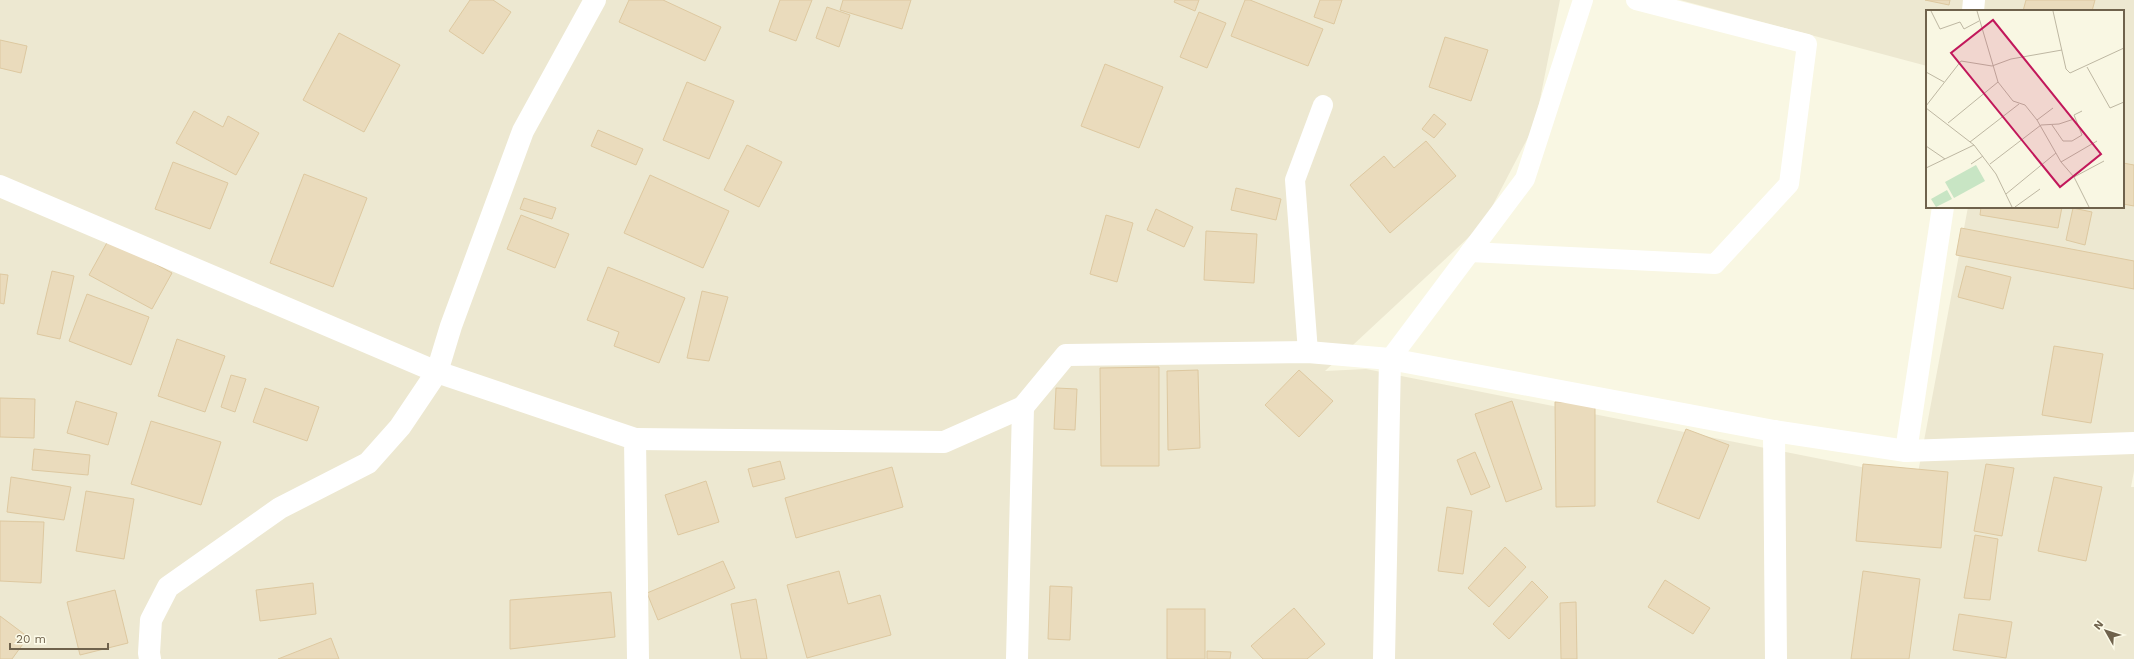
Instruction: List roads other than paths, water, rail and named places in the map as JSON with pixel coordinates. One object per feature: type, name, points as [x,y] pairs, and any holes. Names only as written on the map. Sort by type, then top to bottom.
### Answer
[{"type":"street","points":[[150,659],[151,620],[168,588],[280,508],[368,464],[400,427],[437,372],[451,326],[523,131],[595,0]]},
{"type":"street","points":[[1973,10],[1974,0]]},
{"type":"street","points":[[0,186],[437,372],[635,439],[944,442],[1023,407],[1066,355],[1308,352],[1390,360],[1774,431],[1906,451],[2134,443]]},
{"type":"street","points":[[1906,451],[1943,208]]},
{"type":"street","points":[[1384,659],[1390,360]]},
{"type":"street","points":[[1017,659],[1023,407]]},
{"type":"street","points":[[1774,431],[1776,659]]},
{"type":"street","points":[[635,439],[638,659]]},
{"type":"lane","points":[[1390,360],[1525,179],[1583,0]]},
{"type":"lane","points":[[1470,252],[1715,264],[1789,184],[1806,44],[1636,0]]},
{"type":"lane","points":[[1308,352],[1295,180],[1323,105]]}]
